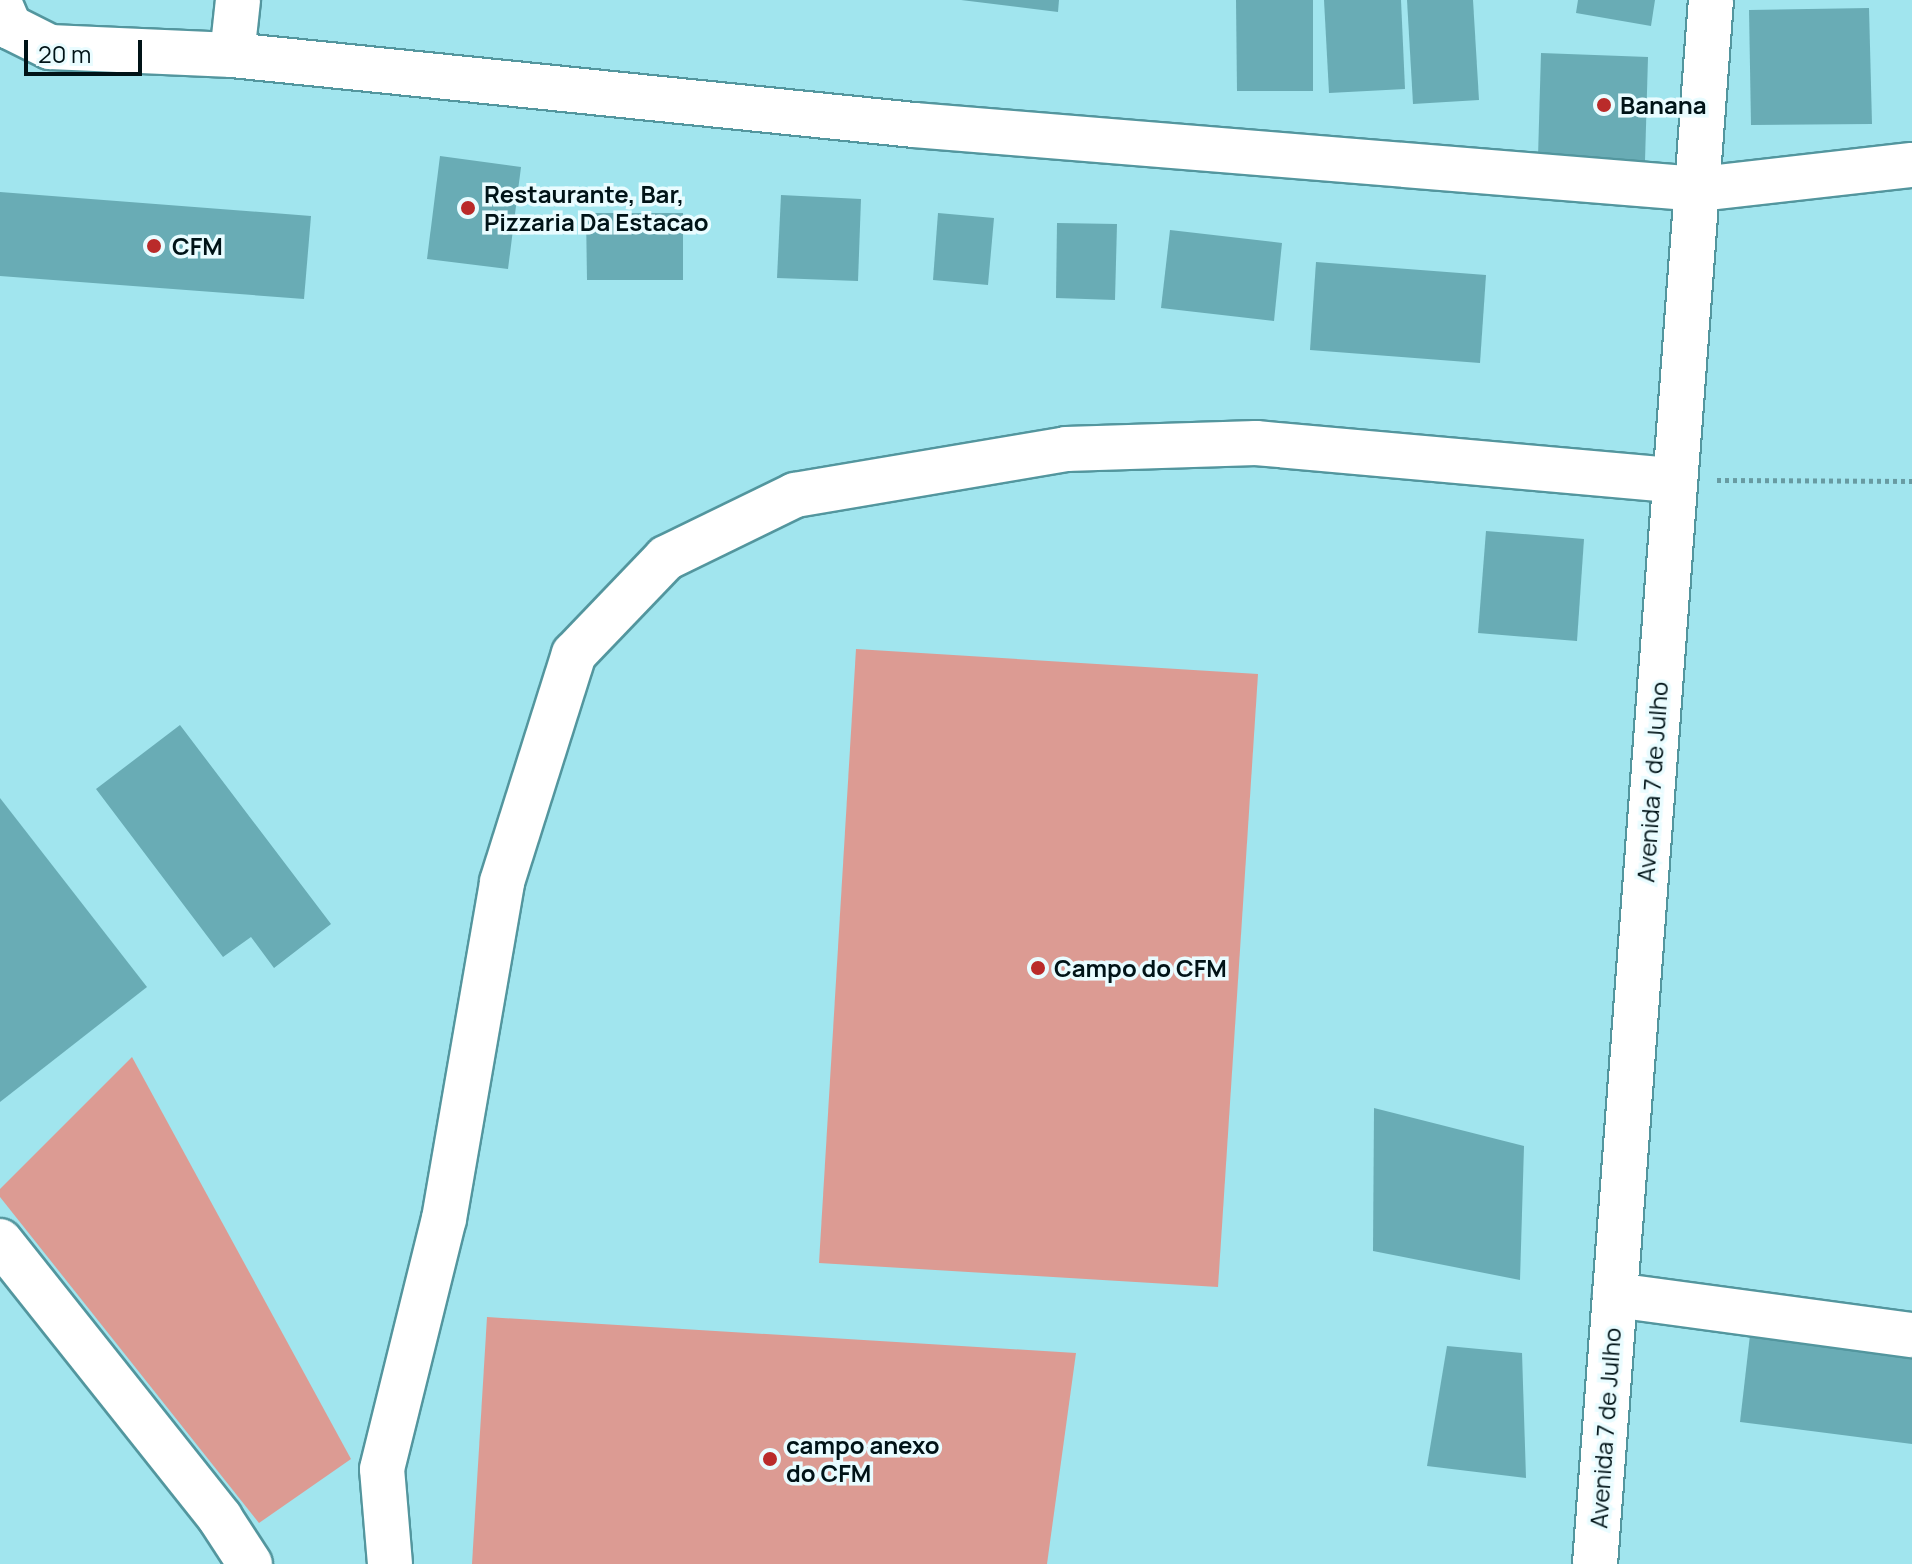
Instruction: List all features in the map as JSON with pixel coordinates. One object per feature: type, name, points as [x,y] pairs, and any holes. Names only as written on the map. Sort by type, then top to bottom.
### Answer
[{"type":"street","points":[[232,55],[238,0]]},
{"type":"street","name":"Avenida 7 de Julho","points":[[1595,1564],[1673,480],[1700,189],[1711,0]]},
{"type":"street","points":[[0,4],[10,27],[50,47],[232,55],[914,125],[1700,189],[1912,165]]},
{"type":"street","points":[[390,1564],[382,1469],[444,1219],[502,882],[574,654],[666,558],[795,495],[1066,449],[1256,443],[1673,480]]},
{"type":"street","points":[[0,1241],[220,1518],[250,1564]]},
{"type":"street","points":[[1615,1295],[1912,1335]]},
{"type":"path","points":[[1673,480],[1912,481]]},
{"type":"shaded area","name":"Campo do CFM","points":[[856,649],[1258,674],[1218,1287],[819,1263]]},
{"type":"shaded area","points":[[132,1057],[351,1459],[259,1523],[0,1197],[0,1189]]},
{"type":"shaded area","name":"campo anexo do CFM","points":[[487,1317],[1076,1353],[1047,1564],[472,1564]]},
{"type":"building","points":[[961,0],[1059,0],[1058,12]]},
{"type":"building","points":[[1236,0],[1313,0],[1313,91],[1237,91]]},
{"type":"building","points":[[1324,0],[1401,0],[1405,89],[1329,93]]},
{"type":"building","points":[[1407,0],[1473,0],[1479,100],[1413,104]]},
{"type":"building","points":[[1578,0],[1655,0],[1651,26],[1576,13]]},
{"type":"building","points":[[1869,8],[1872,124],[1751,125],[1749,10]]},
{"type":"building","points":[[1541,53],[1648,57],[1645,161],[1538,157]]},
{"type":"building","points":[[440,156],[521,167],[508,269],[427,259]]},
{"type":"building","name":"CFM","points":[[0,192],[311,216],[304,299],[0,276]]},
{"type":"building","points":[[781,195],[861,199],[858,281],[777,278]]},
{"type":"building","points":[[586,213],[683,213],[683,280],[587,280]]},
{"type":"building","points":[[938,213],[994,218],[988,285],[933,280]]},
{"type":"building","points":[[1057,223],[1117,224],[1115,300],[1056,298]]},
{"type":"building","points":[[1170,230],[1282,243],[1274,321],[1161,308]]},
{"type":"building","points":[[1316,262],[1486,275],[1480,363],[1310,350]]},
{"type":"building","points":[[1486,531],[1584,539],[1577,641],[1478,633]]},
{"type":"building","points":[[180,725],[331,924],[274,968],[251,937],[223,957],[96,789]]},
{"type":"building","points":[[0,798],[147,987],[0,1102]]},
{"type":"building","points":[[1374,1108],[1524,1146],[1520,1280],[1373,1251]]},
{"type":"building","points":[[1750,1335],[1912,1355],[1912,1444],[1740,1422]]},
{"type":"building","points":[[1447,1346],[1522,1353],[1526,1478],[1427,1466]]},
{"type":"place","name":"Banana","points":[[1604,105]]},
{"type":"place","name":"Restaurante, Bar, Pizzaria Da Estacao","points":[[468,208]]},
{"type":"place","name":"CFM","points":[[154,246]]},
{"type":"place","name":"Campo do CFM","points":[[1038,968]]},
{"type":"place","name":"campo anexo do CFM","points":[[770,1459]]}]
